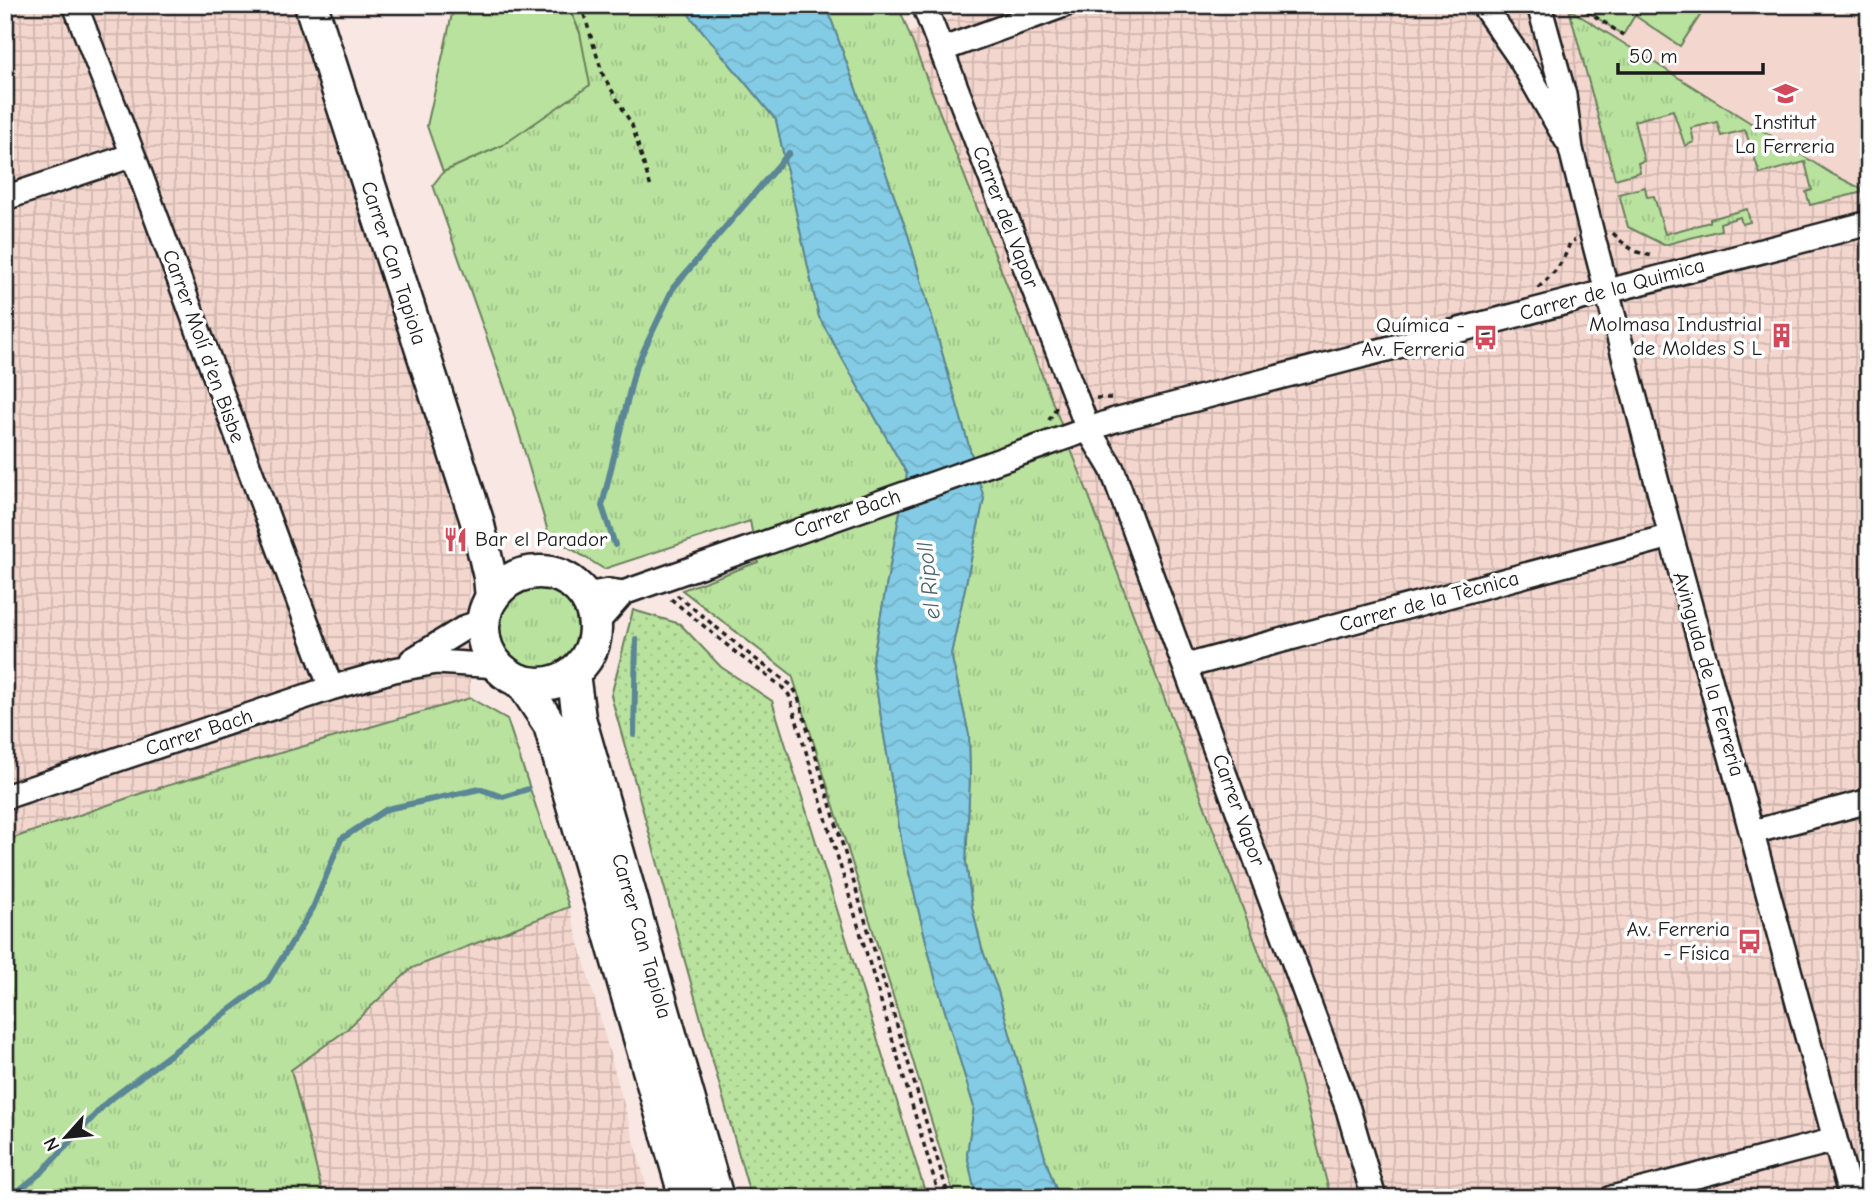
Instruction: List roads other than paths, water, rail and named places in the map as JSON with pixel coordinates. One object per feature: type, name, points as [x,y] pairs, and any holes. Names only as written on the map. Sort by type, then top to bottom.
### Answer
[{"type":"street","name":"Carrer Molí d'en Bisbe","points":[[75,5],[331,688]]},
{"type":"street","name":"Carrer Can Tapiola","points":[[311,5],[477,521],[495,593]]},
{"type":"street","name":"Carrer del Vapor","points":[[924,5],[1079,431]]},
{"type":"street","points":[[941,50],[1064,5]]},
{"type":"street","name":"Avinguda de la Ferreria","points":[[1483,5],[1518,57],[1571,149]]},
{"type":"street","name":"Avinguda de la Ferreria","points":[[1539,5],[1564,95],[1571,149],[1671,536],[1851,1198]]},
{"type":"street","points":[[5,198],[133,155]]},
{"type":"street","name":"Carrer de la Quimica","points":[[1079,431],[1869,222]]},
{"type":"street","name":"Carrer Bach","points":[[596,606],[623,593],[668,587],[746,549],[1079,431]]},
{"type":"street","name":"Carrer Vapor","points":[[1079,431],[1112,469],[1348,1108],[1374,1198]]},
{"type":"street","name":"Carrer de la Tècnica","points":[[1186,666],[1671,536]]},
{"type":"street","points":[[553,574],[566,579],[596,606],[590,652],[574,682],[540,685],[507,678],[489,652],[484,637],[495,593],[553,574]]},
{"type":"street","name":"Carrer Bach","points":[[394,670],[438,646],[495,593]]},
{"type":"street","name":"Carrer Bach","points":[[5,796],[331,688],[394,670],[436,662],[507,678]]},
{"type":"street","name":"Carrer Can Tapiola","points":[[507,678],[550,725],[686,1198]]},
{"type":"street","name":"Carrer Can Tapiola","points":[[574,682],[579,718],[717,1198]]},
{"type":"street","points":[[1753,832],[1869,801]]},
{"type":"street","points":[[1612,1198],[1835,1140]]},
{"type":"water","name":"el Ripoll","points":[[685,5],[826,5],[908,235],[984,498],[951,654],[969,735],[966,862],[972,907],[982,949],[997,988],[1059,1198],[976,1198],[967,1154],[974,1107],[936,981],[902,844],[872,663],[907,474],[819,317],[776,120],[690,16]]},
{"type":"waterway","points":[[615,545],[602,506],[635,369],[673,288],[789,153]]},
{"type":"waterway","points":[[634,735],[636,639]]},
{"type":"waterway","points":[[9,1198],[42,1172],[107,1102],[268,981],[313,908],[341,839],[387,809],[480,789],[503,797],[528,789]]},
{"type":"place","name":"Institut La Ferreria","points":[[1785,93]]},
{"type":"place","name":"Molmasa Industrial de Moldes S L","points":[[1782,336]]},
{"type":"place","name":"Química - Av. Ferreria","points":[[1485,337]]},
{"type":"place","name":"Bar el Parador","points":[[455,539]]},
{"type":"place","name":"Av. Ferreria - Física","points":[[1750,941]]}]
